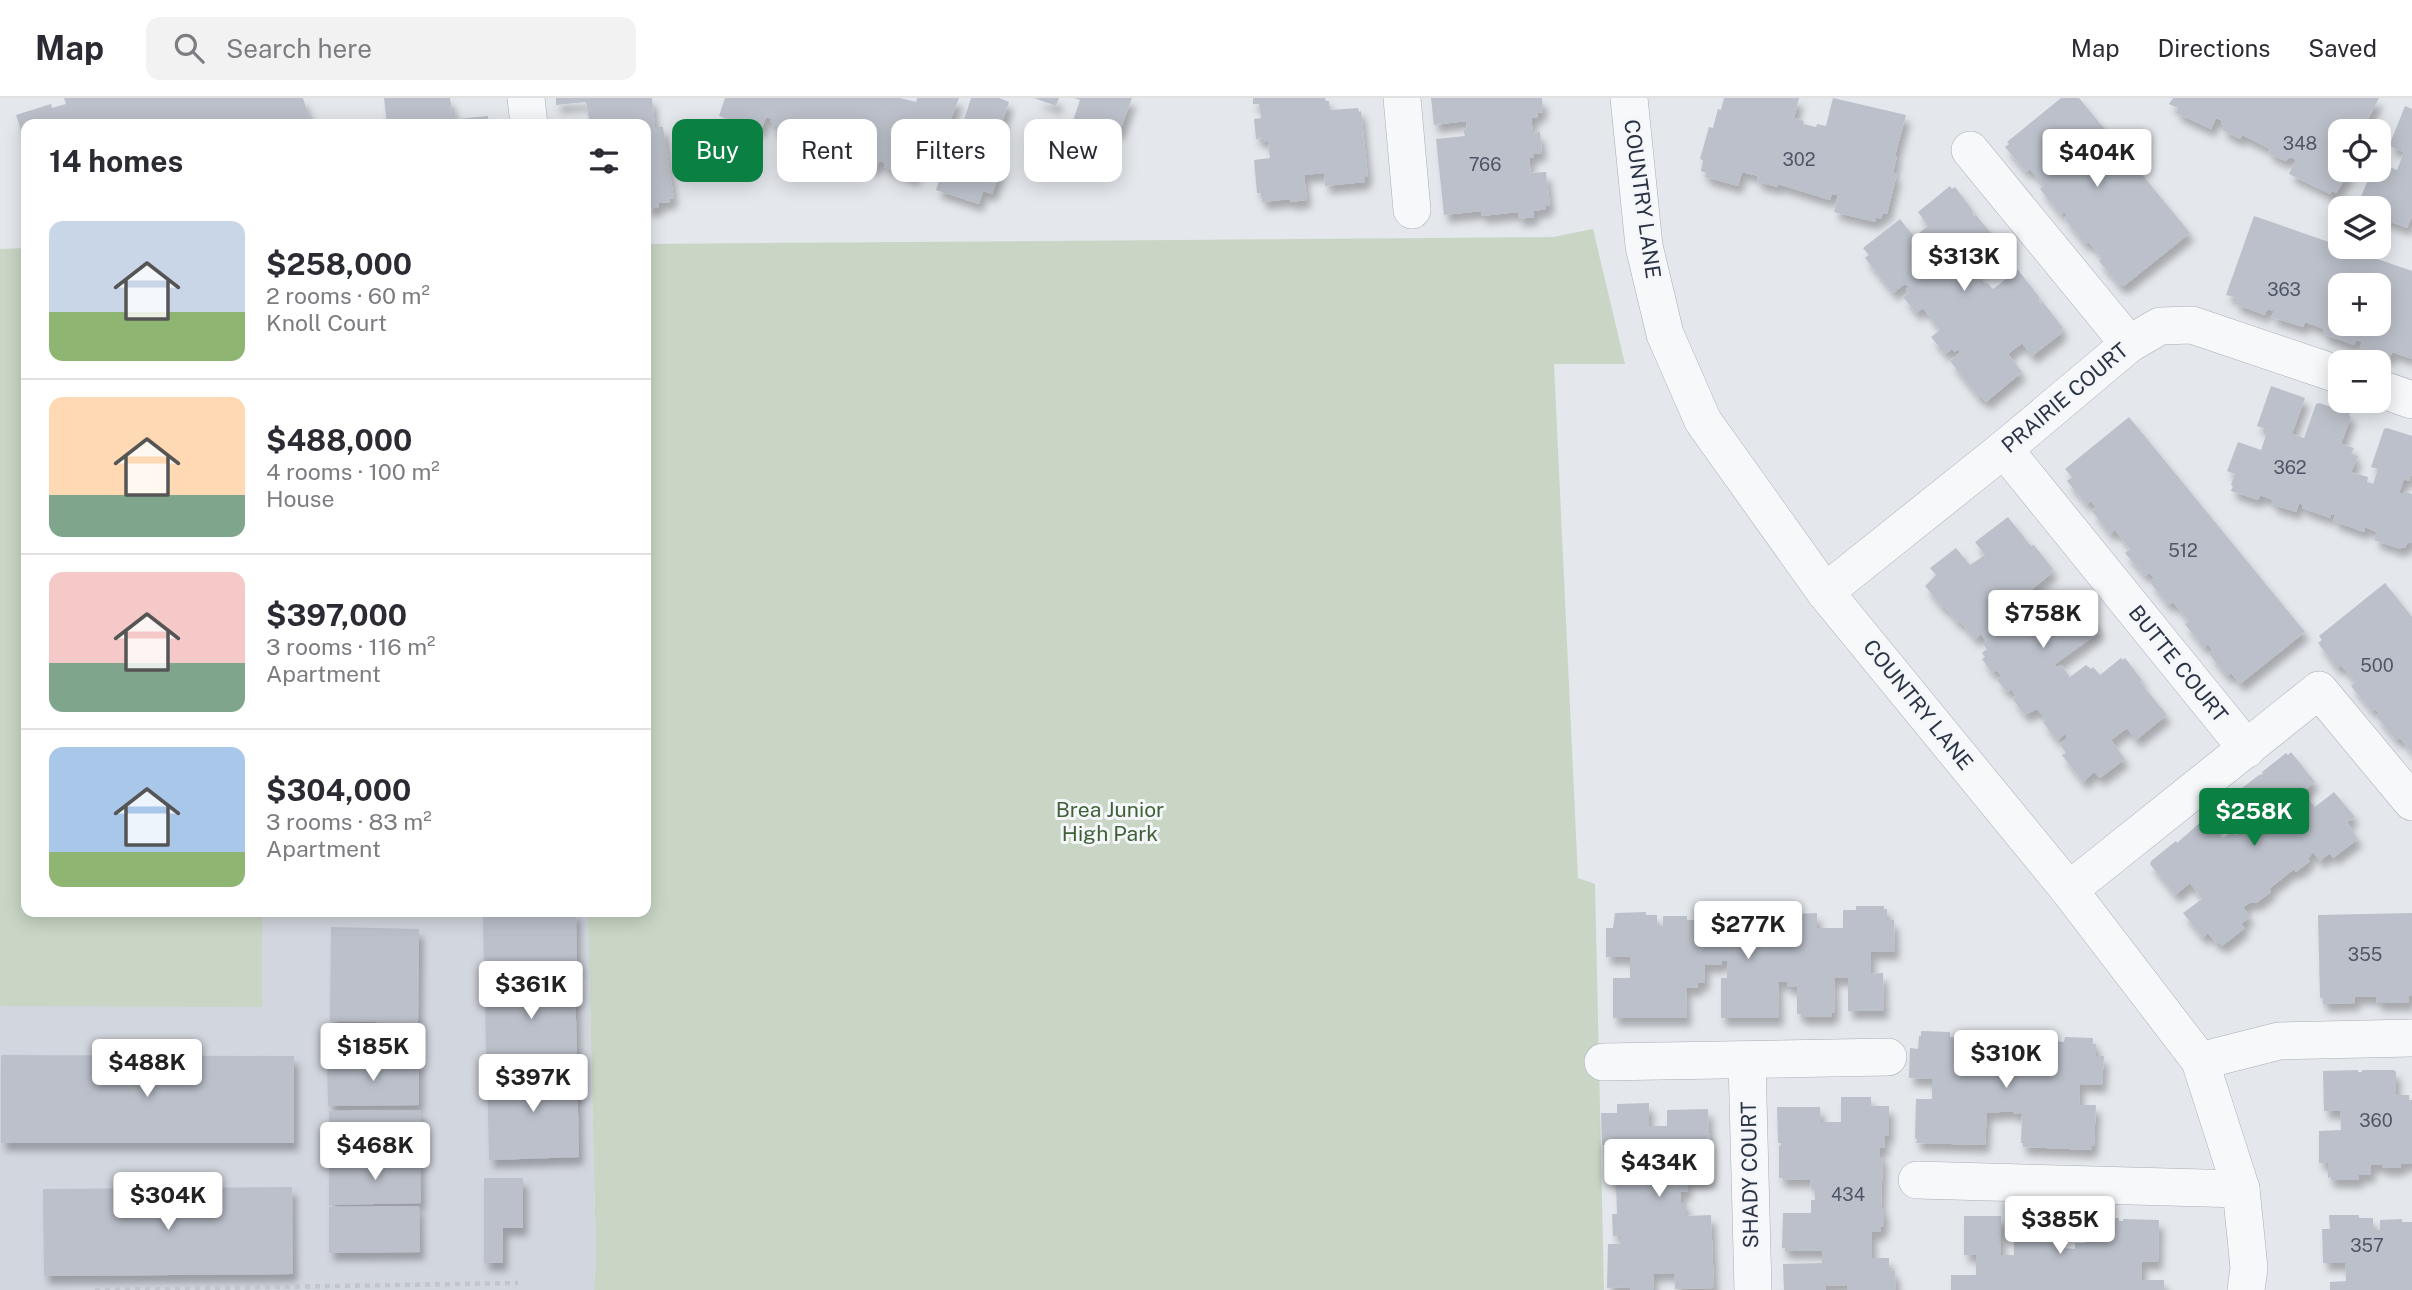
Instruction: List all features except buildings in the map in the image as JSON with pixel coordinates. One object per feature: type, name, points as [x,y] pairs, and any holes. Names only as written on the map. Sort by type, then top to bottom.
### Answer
[{"type":"street","points":[[526,98],[528,119]]},
{"type":"street","points":[[1402,98],[1412,210]]},
{"type":"street","name":"COUNTRY LANE","points":[[1629,98],[1644,246],[1665,334],[1703,421],[1825,592],[2068,890],[2200,1061],[2242,1188],[2249,1268],[2246,1290]]},
{"type":"street","points":[[1970,150],[2129,344]]},
{"type":"street","name":"PRAIRIE COURT","points":[[1825,592],[2004,449],[2129,344],[2160,326],[2192,325],[2328,371]]},
{"type":"street","points":[[2391,393],[2412,400]]},
{"type":"street","name":"BUTTE COURT","points":[[2004,449],[2247,749]]},
{"type":"street","points":[[2068,890],[2319,690],[2412,802]]},
{"type":"street","points":[[2200,1061],[2279,1041],[2412,1038]]},
{"type":"street","points":[[1603,1062],[1888,1057]]},
{"type":"street","name":"SHADY COURT","points":[[1747,1061],[1753,1290]]},
{"type":"street","points":[[1917,1180],[2242,1188]]},
{"type":"path","points":[[95,1290],[518,1283]]},
{"type":"shaded area","points":[[0,765],[21,884],[21,917],[588,917],[596,1259],[594,1290],[0,1290]]},
{"type":"green space","name":"Brea Junior High Park","points":[[1593,229],[1625,364],[1554,364],[1578,878],[1595,884],[1604,1290],[594,1290],[596,1259],[588,917],[651,917],[651,244],[1553,237]]},
{"type":"green space","points":[[21,248],[21,917],[262,917],[262,1007],[0,1006],[0,249]]}]
